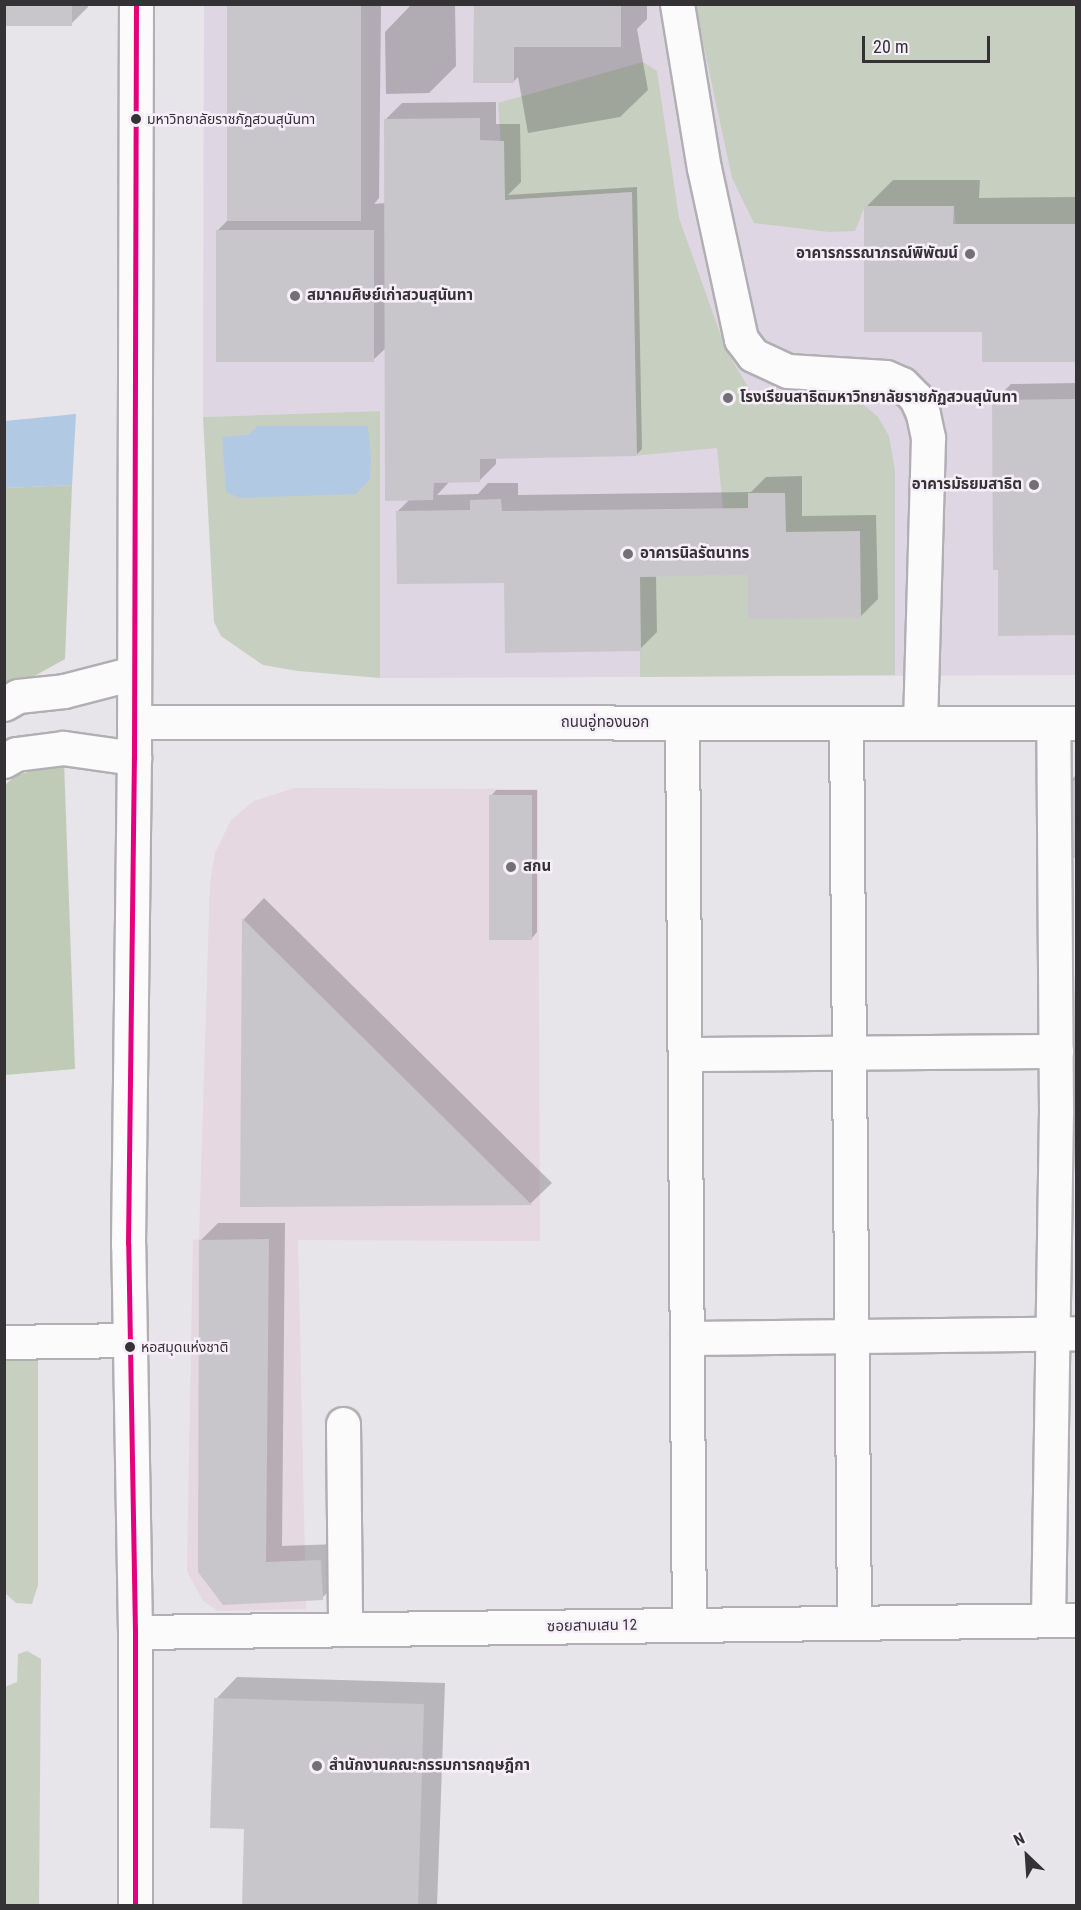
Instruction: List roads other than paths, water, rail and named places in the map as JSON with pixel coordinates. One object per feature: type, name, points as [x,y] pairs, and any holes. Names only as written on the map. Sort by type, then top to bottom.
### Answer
[{"type":"street","points":[[135,1905],[135,1632],[129,1340],[134,758],[136,4]]},
{"type":"street","points":[[677,4],[704,168],[741,339],[753,355],[788,371],[886,377],[902,384],[916,398],[923,414],[928,438],[920,723]]},
{"type":"street","points":[[4,704],[18,696],[64,691],[134,673]]},
{"type":"street","name":"ถนนอู่ทองนอก","points":[[134,722],[1065,723]]},
{"type":"street","points":[[682,723],[689,1625]]},
{"type":"street","points":[[846,723],[854,1623]]},
{"type":"street","points":[[1062,1620],[1066,1111],[1056,1052],[1065,723]]},
{"type":"street","points":[[4,761],[16,754],[63,748],[134,758]]},
{"type":"street","points":[[686,1054],[1056,1052]]},
{"type":"street","points":[[687,1338],[1065,1333]]},
{"type":"street","points":[[4,1342],[129,1340]]},
{"type":"street","points":[[343,1424],[345,1629]]},
{"type":"street","name":"ซอยสามเสน 12","points":[[135,1632],[1062,1620]]},
{"type":"water","points":[[76,414],[72,485],[5,488],[5,421]]},
{"type":"water","points":[[258,426],[368,426],[371,457],[370,479],[356,494],[240,498],[226,492],[222,437],[248,435]]},
{"type":"place","name":"มหาวิทยาลัยราชภัฏสวนสุนันทา","points":[[136,119]]},
{"type":"place","name":"อาคารกรรณาภรณ์พิพัฒน์","points":[[970,254]]},
{"type":"place","name":"สมาคมศิษย์เก่าสวนสุนันทา","points":[[295,296]]},
{"type":"place","name":"โรงเรียนสาธิตมหาวิทยาลัยราชภัฏสวนสุนันทา","points":[[728,398]]},
{"type":"place","name":"อาคารมัธยมสาธิต","points":[[1034,485]]},
{"type":"place","name":"อาคารนิลรัตนาทร","points":[[628,554]]},
{"type":"place","name":"สกน","points":[[511,867]]},
{"type":"place","name":"หอสมุดแห่งชาติ","points":[[130,1347]]},
{"type":"place","name":"สำนักงานคณะกรรมการกฤษฎีกา","points":[[317,1766]]}]
